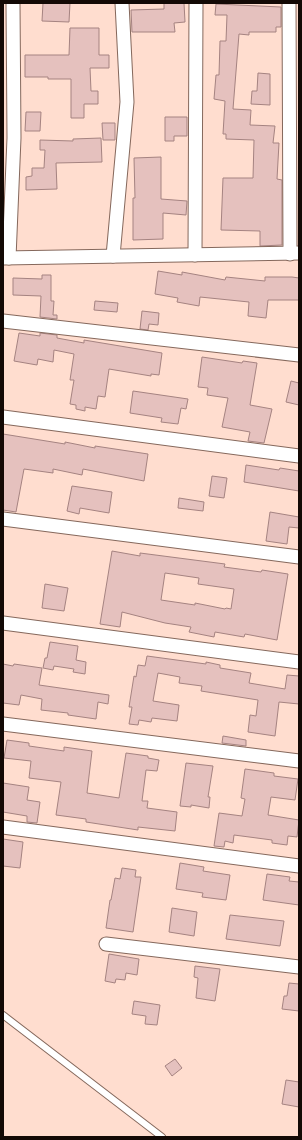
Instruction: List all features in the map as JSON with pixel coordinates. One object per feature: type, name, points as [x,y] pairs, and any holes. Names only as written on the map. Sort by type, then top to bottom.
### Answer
[{"type":"street","points":[[13,3],[14,138],[6,258],[294,253],[289,3]]},
{"type":"street","points":[[113,256],[127,102],[122,3]]},
{"type":"street","points":[[195,255],[196,3]]},
{"type":"street","points":[[3,321],[299,355]]},
{"type":"street","points":[[3,417],[299,456]]},
{"type":"street","points":[[3,519],[299,556]]},
{"type":"street","points":[[3,623],[299,662]]},
{"type":"street","points":[[3,724],[299,761]]},
{"type":"street","points":[[3,827],[299,866]]},
{"type":"street","points":[[106,944],[299,967]]},
{"type":"lane","points":[[3,1015],[162,1137]]},
{"type":"building","points":[[43,3],[70,3],[69,22],[42,21]]},
{"type":"building","points":[[164,3],[184,3],[185,22],[174,23],[175,32],[132,32],[131,10],[164,9]]},
{"type":"building","points":[[216,4],[281,7],[281,27],[276,27],[276,32],[249,32],[249,35],[239,34],[233,109],[251,110],[250,125],[275,126],[273,143],[279,143],[277,179],[282,180],[282,245],[260,246],[260,231],[221,230],[223,178],[253,178],[254,140],[226,139],[226,134],[223,134],[225,101],[214,99],[216,75],[219,75],[220,41],[226,41],[227,15],[215,15]]},
{"type":"building","points":[[70,28],[99,28],[99,55],[109,55],[109,68],[90,68],[91,91],[98,91],[98,104],[84,104],[84,118],[71,118],[71,79],[25,77],[25,55],[69,55]]},
{"type":"building","points":[[258,73],[270,74],[270,105],[251,104],[252,91],[257,91]]},
{"type":"building","points":[[26,112],[41,112],[40,131],[25,131]]},
{"type":"building","points":[[165,117],[187,117],[187,136],[174,136],[174,141],[165,141]]},
{"type":"building","points":[[102,123],[115,123],[115,140],[103,140]]},
{"type":"building","points":[[101,138],[102,162],[56,163],[57,189],[26,190],[26,177],[32,176],[32,168],[44,168],[45,150],[40,150],[40,140],[73,141],[73,139]]},
{"type":"building","points":[[161,157],[161,199],[187,201],[186,215],[163,213],[163,239],[133,240],[133,198],[135,198],[134,158]]},
{"type":"building","points":[[158,271],[182,275],[182,272],[225,280],[226,277],[265,281],[265,277],[299,278],[299,300],[268,300],[266,318],[248,316],[249,302],[200,297],[199,306],[177,302],[178,298],[155,294]]},
{"type":"building","points":[[42,275],[51,275],[51,301],[54,301],[53,315],[57,315],[57,319],[40,317],[41,296],[13,295],[13,278],[42,279]]},
{"type":"building","points":[[95,301],[118,303],[117,312],[94,310]]},
{"type":"building","points":[[142,311],[159,313],[158,325],[149,324],[148,330],[140,329]]},
{"type":"building","points":[[19,333],[40,336],[40,333],[57,335],[57,338],[84,343],[84,340],[162,353],[159,375],[151,374],[151,376],[109,369],[105,397],[98,396],[96,409],[85,407],[85,411],[76,409],[76,405],[70,404],[74,380],[70,380],[74,354],[54,350],[53,362],[38,359],[37,365],[14,361]]},
{"type":"building","points":[[202,357],[242,363],[243,361],[257,363],[250,405],[272,409],[264,443],[248,441],[250,432],[222,427],[228,398],[207,395],[208,388],[198,387]]},
{"type":"building","points":[[291,381],[299,383],[299,405],[286,402]]},
{"type":"building","points":[[133,391],[188,399],[186,409],[181,408],[178,424],[161,422],[162,418],[130,413]]},
{"type":"building","points":[[3,434],[65,444],[65,442],[95,448],[95,446],[148,454],[144,481],[83,469],[82,475],[53,469],[53,473],[24,469],[16,512],[3,510]]},
{"type":"building","points":[[246,465],[279,470],[280,468],[299,471],[299,491],[244,482]]},
{"type":"building","points":[[212,476],[227,478],[224,498],[209,496]]},
{"type":"building","points":[[72,486],[112,492],[109,513],[80,508],[79,514],[67,511]]},
{"type":"building","points":[[179,498],[204,502],[203,511],[178,508]]},
{"type":"building","points":[[270,512],[299,517],[299,528],[289,527],[287,544],[266,541]]},
{"type":"building","points":[[112,551],[140,556],[140,553],[225,564],[224,567],[288,574],[277,640],[245,634],[244,637],[215,632],[214,637],[189,632],[191,627],[165,623],[122,612],[120,627],[100,624]],"holes":[[[165,573],[199,578],[198,584],[234,589],[231,609],[195,603],[195,605],[161,600]]]},
{"type":"building","points":[[45,584],[68,588],[64,611],[42,608]]},
{"type":"building","points":[[50,642],[78,646],[76,660],[86,662],[85,674],[73,672],[74,669],[54,666],[53,670],[43,668],[45,658],[47,658]]},
{"type":"building","points":[[147,656],[206,664],[206,662],[220,665],[220,668],[251,673],[249,683],[285,689],[287,675],[299,676],[299,704],[279,702],[275,736],[248,732],[250,715],[256,716],[258,700],[201,691],[202,686],[179,683],[180,677],[158,673],[153,701],[179,705],[177,721],[152,718],[151,722],[139,720],[138,725],[129,724],[132,707],[129,707],[134,676],[136,677],[138,665],[145,666]]},
{"type":"building","points":[[3,664],[42,668],[39,685],[109,695],[108,704],[98,702],[96,719],[68,715],[68,713],[41,710],[42,699],[21,695],[19,705],[3,703]]},
{"type":"building","points":[[223,736],[246,740],[246,746],[222,743]]},
{"type":"building","points":[[7,740],[29,743],[29,746],[64,751],[64,747],[92,751],[87,793],[119,798],[126,753],[148,756],[148,758],[159,760],[157,771],[146,770],[142,801],[148,801],[147,808],[177,812],[175,831],[138,827],[138,830],[86,822],[86,819],[56,815],[61,782],[29,778],[31,761],[4,758]]},
{"type":"building","points":[[186,763],[213,766],[208,797],[210,797],[209,808],[191,805],[191,807],[180,806]]},
{"type":"building","points":[[245,769],[274,773],[274,776],[298,779],[295,800],[271,797],[268,815],[299,820],[297,837],[288,836],[287,845],[272,843],[272,840],[234,835],[233,843],[225,841],[224,847],[214,846],[219,813],[242,816],[245,799],[241,798]]},
{"type":"building","points":[[3,783],[29,787],[27,800],[40,802],[37,823],[27,822],[27,816],[3,812]]},
{"type":"building","points":[[3,839],[23,842],[20,868],[3,866]]},
{"type":"building","points":[[180,863],[204,867],[203,871],[230,875],[226,900],[202,897],[203,893],[176,889]]},
{"type":"building","points":[[122,868],[136,870],[135,877],[141,877],[133,932],[106,928],[115,878],[120,879]]},
{"type":"building","points":[[267,874],[290,877],[289,881],[299,882],[299,905],[263,900]]},
{"type":"building","points":[[172,908],[197,912],[194,936],[169,932]]},
{"type":"building","points":[[230,915],[284,921],[280,946],[226,939]]},
{"type":"building","points":[[109,954],[139,959],[137,975],[126,973],[125,980],[116,979],[115,983],[105,981]]},
{"type":"building","points":[[195,966],[220,969],[215,1001],[196,998],[198,978],[194,977]]},
{"type":"building","points":[[289,983],[299,984],[299,1011],[282,1009],[284,996],[287,996]]},
{"type":"building","points":[[134,1001],[160,1005],[157,1025],[145,1024],[146,1016],[132,1014]]},
{"type":"building","points":[[175,1059],[182,1068],[172,1076],[165,1066]]},
{"type":"building","points":[[286,1080],[299,1082],[299,1107],[282,1104]]}]
